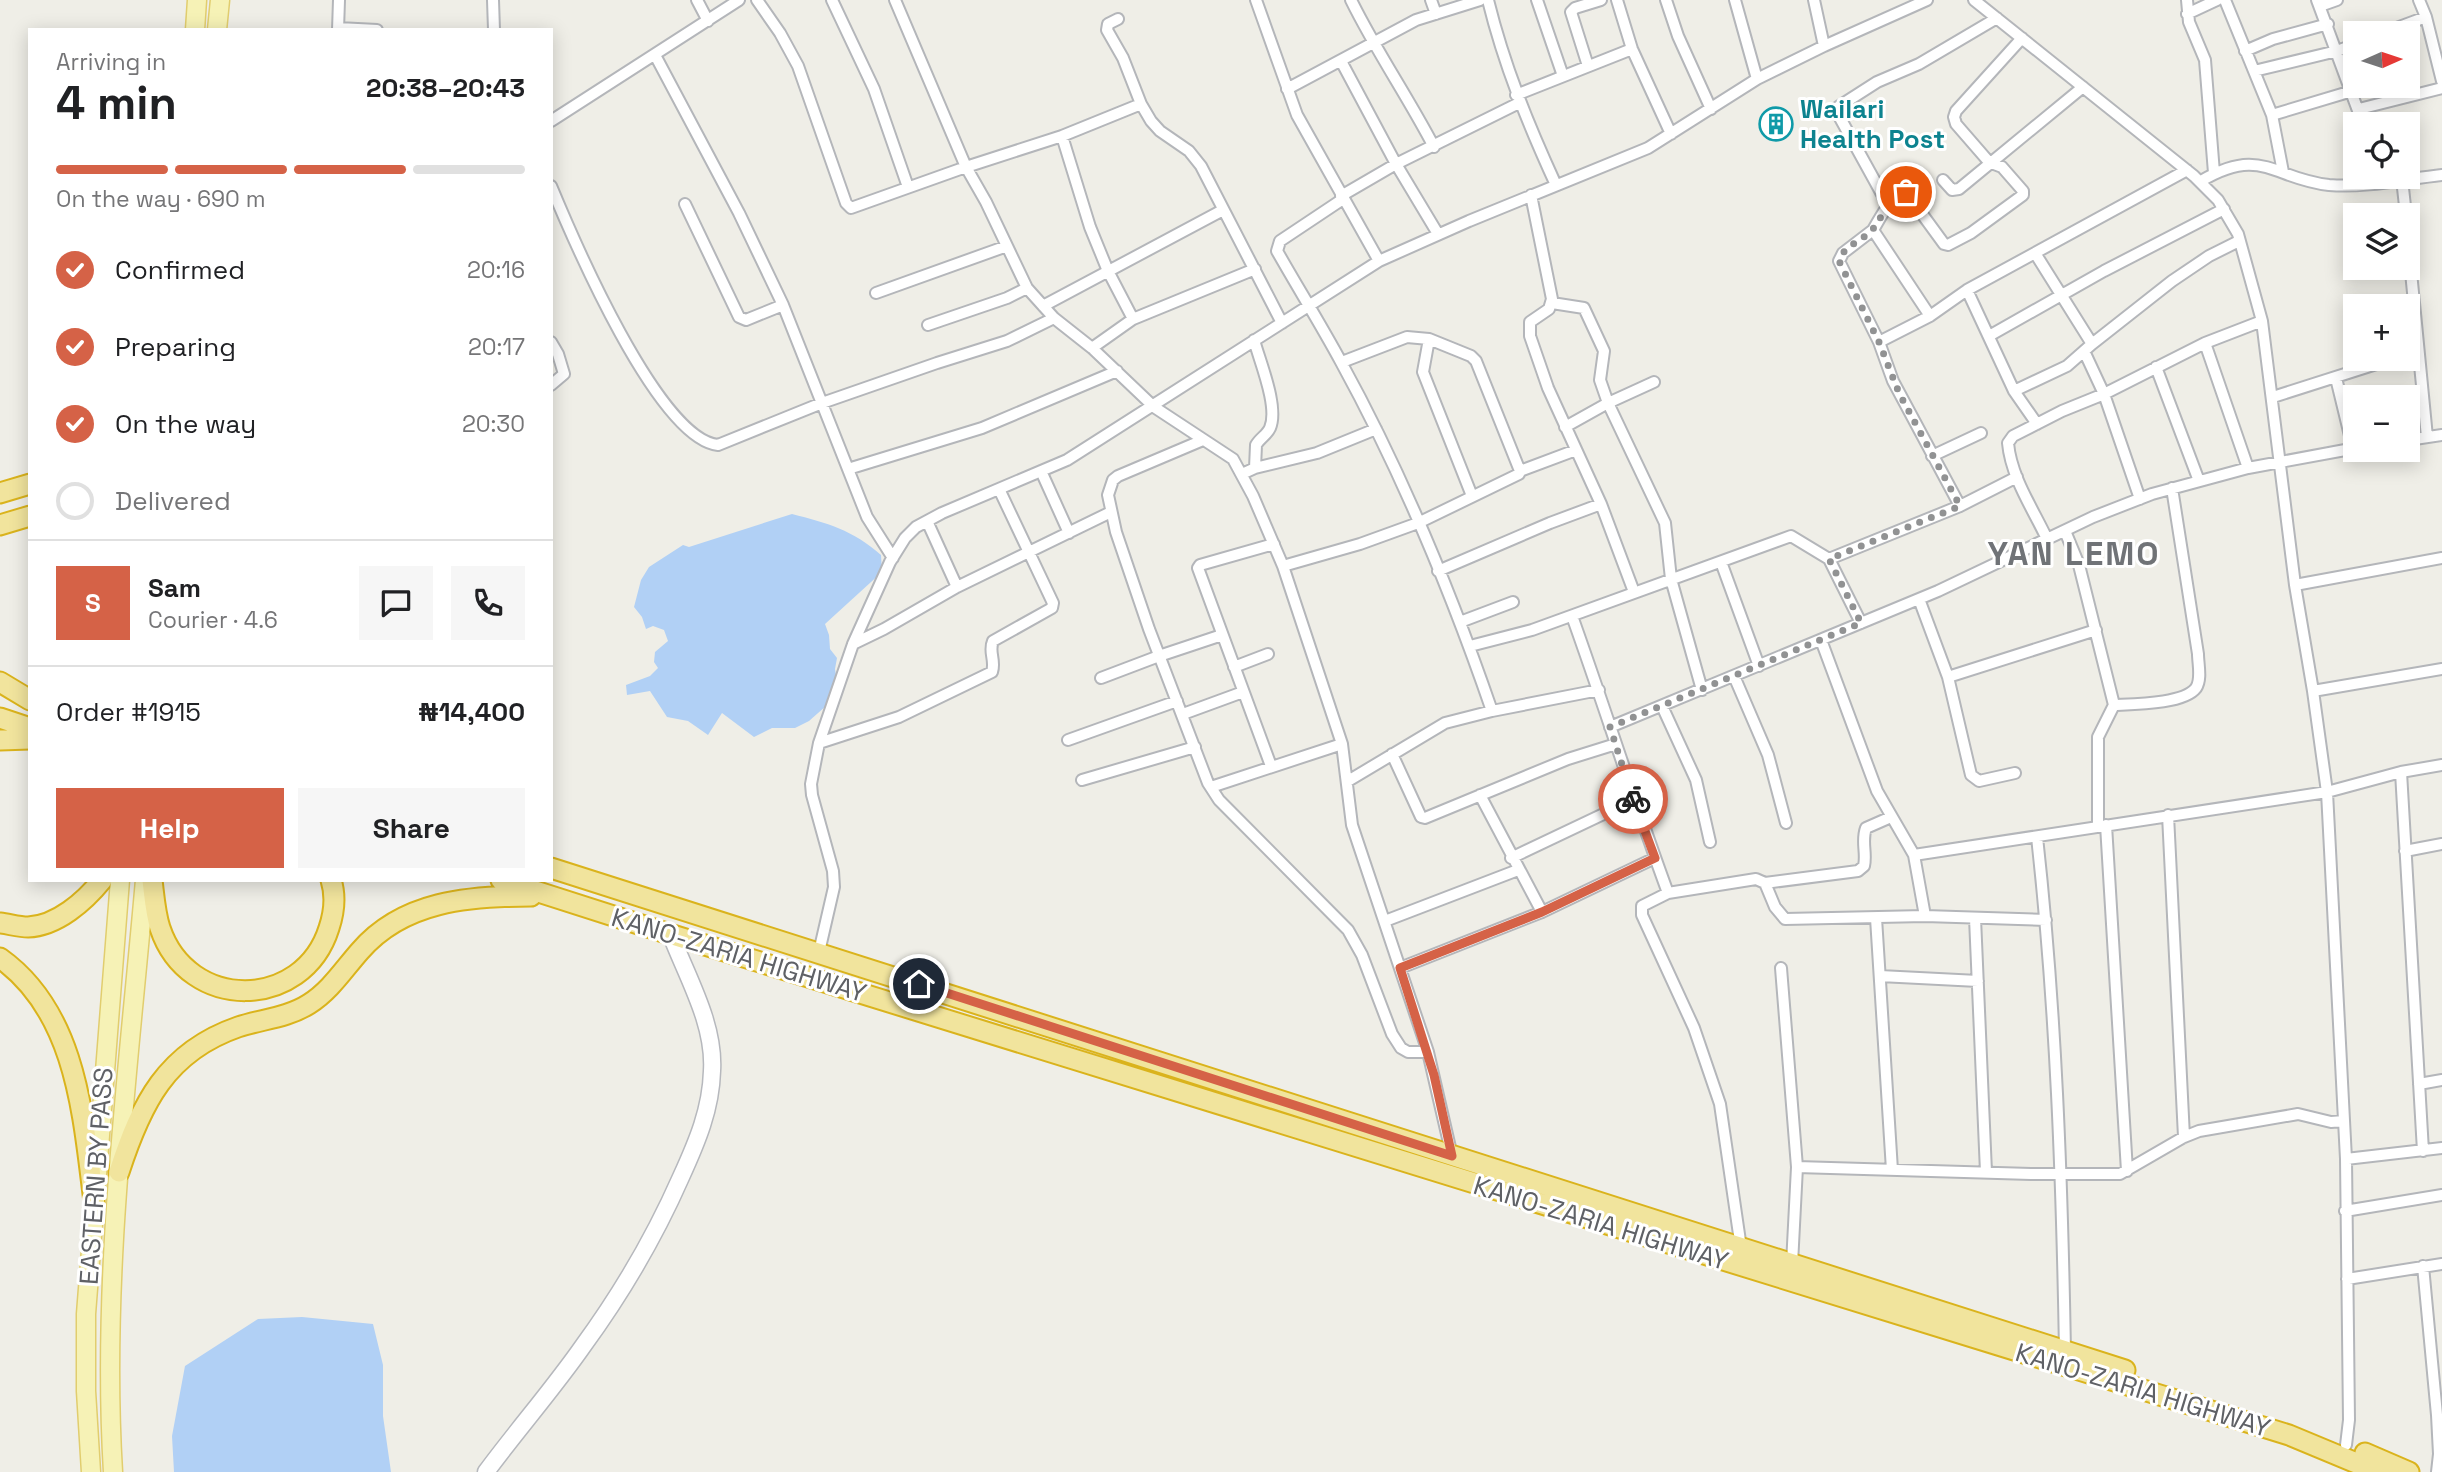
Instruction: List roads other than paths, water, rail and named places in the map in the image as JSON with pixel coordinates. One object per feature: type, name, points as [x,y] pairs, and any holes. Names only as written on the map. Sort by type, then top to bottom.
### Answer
[{"type":"highway","points":[[0,493],[28,485]]},
{"type":"highway","points":[[0,525],[28,517]]},
{"type":"highway","points":[[0,682],[28,700]]},
{"type":"highway","points":[[0,692],[28,700]]},
{"type":"highway","points":[[0,718],[28,727]]},
{"type":"highway","points":[[0,740],[28,740]]},
{"type":"highway","name":"KANO-ZARIA HIGHWAY","points":[[553,868],[2065,1351],[2346,1445],[2409,1472]]},
{"type":"highway","points":[[0,923],[29,927],[49,921],[70,911],[100,882]]},
{"type":"highway","points":[[152,882],[160,928],[170,949],[189,971],[208,983],[227,990],[252,992],[286,982],[311,963],[325,941],[333,917],[331,882]]},
{"type":"highway","name":"KANO-ZARIA HIGHWAY","points":[[507,882],[2278,1432],[2378,1472]]},
{"type":"highway","points":[[119,1172],[133,1128],[152,1093],[164,1076],[201,1045],[230,1030],[290,1014],[310,1004],[336,980],[361,949],[403,916],[426,907],[490,896],[550,896]]},
{"type":"highway","points":[[0,958],[17,970],[35,991],[61,1036],[78,1095],[94,1202]]},
{"type":"main road","points":[[195,28],[197,0]]},
{"type":"main road","points":[[217,28],[220,0]]},
{"type":"main road","name":"EASTERN BY PASS","points":[[91,1472],[86,1391],[86,1314],[120,882]]},
{"type":"main road","name":"EASTERN BY PASS","points":[[113,1472],[111,1318],[119,1172],[145,882]]},
{"type":"street","points":[[338,28],[339,0]]},
{"type":"street","points":[[493,0],[494,28]]},
{"type":"street","points":[[697,0],[708,21]]},
{"type":"street","points":[[553,120],[739,0]]},
{"type":"street","points":[[757,0],[780,33],[798,66],[849,207],[856,208],[908,187],[1062,136],[1141,104]]},
{"type":"street","points":[[832,0],[874,89],[908,187]]},
{"type":"street","points":[[895,0],[966,167],[1027,288],[1054,318],[1092,348],[1154,407],[1222,450],[1233,459],[1242,474],[1283,566],[1342,744],[1352,825],[1428,1052],[1452,1156]]},
{"type":"street","points":[[1256,0],[1297,115],[1379,261]]},
{"type":"street","points":[[1351,0],[1372,42],[1409,100],[1434,147]]},
{"type":"street","points":[[1430,0],[1436,14]]},
{"type":"street","points":[[1286,89],[1416,20],[1480,0]]},
{"type":"street","points":[[1488,0],[1503,57],[1518,99],[1556,185]]},
{"type":"street","points":[[1537,0],[1563,76]]},
{"type":"street","points":[[1588,66],[1571,12],[1575,8],[1601,0]]},
{"type":"street","points":[[1617,0],[1632,49],[1671,134]]},
{"type":"street","points":[[1666,0],[1678,36],[1712,109]]},
{"type":"street","points":[[1735,0],[1757,79]]},
{"type":"street","points":[[1814,0],[1824,46]]},
{"type":"street","points":[[819,953],[834,879],[812,795],[811,784],[819,743],[853,644],[905,538],[927,521],[1067,460],[1379,261],[1648,148],[1757,79],[1927,0]]},
{"type":"street","points":[[1974,0],[2201,181],[2224,209],[2239,241],[2262,321],[2295,585],[2327,792],[2346,1159],[2349,1420],[2346,1445]]},
{"type":"street","points":[[2187,0],[2187,15],[2205,60],[2214,173]]},
{"type":"street","points":[[2187,15],[2217,0]]},
{"type":"street","points":[[2225,0],[2272,115],[2283,172]]},
{"type":"street","points":[[2337,0],[2319,3],[2343,67]]},
{"type":"street","points":[[2419,0],[2442,81]]},
{"type":"street","points":[[2415,21],[2426,17]]},
{"type":"street","points":[[1888,205],[1839,116],[1838,107],[1877,82],[1919,64],[1997,18]]},
{"type":"street","points":[[1118,19],[1108,24],[1107,30],[1123,58],[1141,104],[1160,131],[1196,158],[1282,323]]},
{"type":"street","points":[[2245,51],[2273,39],[2328,24]]},
{"type":"street","points":[[1960,506],[1894,381],[1879,342],[1839,261],[1843,253],[1872,230],[1888,205],[1900,193],[1906,192],[1944,244],[1952,244],[1971,233],[2023,195],[2023,191],[2002,167],[1989,162],[1955,124],[1954,117],[1956,111],[2022,38]]},
{"type":"street","points":[[1492,711],[1470,646],[1376,429],[1277,245],[1342,197],[1396,164],[1434,147],[1563,76],[1632,49]]},
{"type":"street","points":[[2254,71],[2343,49]]},
{"type":"street","points":[[655,55],[739,213],[783,305],[867,517],[893,558]]},
{"type":"street","points":[[1341,61],[1396,164],[1438,234]]},
{"type":"street","points":[[1943,180],[1952,190],[1959,189],[2083,87]]},
{"type":"street","points":[[2359,109],[2442,88]]},
{"type":"street","points":[[2272,115],[2343,93]]},
{"type":"street","points":[[2355,98],[2360,112]]},
{"type":"street","points":[[1062,136],[1083,209],[1108,271],[1133,320]]},
{"type":"street","points":[[2201,181],[2214,173],[2248,164],[2269,166],[2329,185],[2343,184]]},
{"type":"street","points":[[1879,342],[1930,316],[1967,290],[2188,170]]},
{"type":"street","points":[[2420,177],[2442,175]]},
{"type":"street","points":[[553,190],[632,354],[648,380],[693,436],[702,442],[718,445],[822,403],[1007,341],[1054,318]]},
{"type":"street","points":[[1531,195],[1552,303],[1549,309],[1530,322],[1530,336],[1565,427],[1601,504],[1634,592]]},
{"type":"street","points":[[685,204],[739,317],[746,320],[783,305]]},
{"type":"street","points":[[1989,336],[2224,209]]},
{"type":"street","points":[[1043,306],[1223,210]]},
{"type":"street","points":[[1872,230],[1930,316]]},
{"type":"street","points":[[2014,391],[2067,366],[2172,281],[2209,256],[2239,241]]},
{"type":"street","points":[[876,292],[1007,246]]},
{"type":"street","points":[[2035,253],[2088,347],[2140,499]]},
{"type":"street","points":[[1092,348],[1133,320],[1255,269]]},
{"type":"street","points":[[928,325],[1007,298],[1027,288]]},
{"type":"street","points":[[1967,290],[2014,391],[2037,424]]},
{"type":"street","points":[[1552,303],[1581,307],[1586,312],[1604,351],[1600,380],[1608,403],[1665,523],[1671,579],[1702,690]]},
{"type":"street","points":[[2047,539],[2017,477],[2008,443],[2013,436],[2205,343],[2262,321]]},
{"type":"street","points":[[1342,362],[1407,337],[1429,339],[1471,356],[1476,361],[1520,471]]},
{"type":"street","points":[[1429,339],[1423,372],[1472,496]]},
{"type":"street","points":[[1254,340],[1273,407],[1273,421],[1269,432],[1256,444],[1255,468]]},
{"type":"street","points":[[2205,343],[2248,468]]},
{"type":"street","points":[[553,346],[564,370],[563,376],[553,384]]},
{"type":"street","points":[[2156,367],[2199,481]]},
{"type":"street","points":[[848,469],[982,428],[1117,371]]},
{"type":"street","points":[[2273,397],[2357,371]]},
{"type":"street","points":[[2416,371],[2427,437]]},
{"type":"street","points":[[2336,378],[2343,405]]},
{"type":"street","points":[[1565,427],[1654,382]]},
{"type":"street","points":[[1242,474],[1255,468],[1317,453],[1376,429]]},
{"type":"street","points":[[1932,456],[1981,433]]},
{"type":"street","points":[[2420,438],[2442,435]]},
{"type":"street","points":[[1203,440],[1118,476],[1113,480],[1108,495],[1138,598],[1159,656],[1211,787],[1219,800],[1348,930],[1362,955],[1392,1034],[1401,1048],[1408,1052],[1428,1052]]},
{"type":"street","points":[[1283,566],[1360,544],[1418,523],[1519,474],[1520,471],[1576,450]]},
{"type":"street","points":[[1610,727],[1919,599],[2140,499],[2248,468],[2343,450]]},
{"type":"street","points":[[1041,471],[1069,533]]},
{"type":"street","points":[[1829,559],[1960,506],[2017,477]]},
{"type":"street","points":[[2114,705],[2151,703],[2182,697],[2196,689],[2199,680],[2198,654],[2172,488]]},
{"type":"street","points":[[819,743],[899,716],[992,671],[994,664],[990,652],[993,641],[1054,605],[999,489]]},
{"type":"street","points":[[1438,570],[1601,504]]},
{"type":"street","points":[[853,644],[957,587],[1111,512]]},
{"type":"street","points":[[927,521],[957,587]]},
{"type":"street","points":[[2066,531],[2079,565],[2114,705],[2098,737],[2127,1171]]},
{"type":"street","points":[[1470,646],[1508,638],[1573,616],[1791,536],[1829,559],[1861,623]]},
{"type":"street","points":[[1270,766],[1198,568],[1200,565],[1274,544]]},
{"type":"street","points":[[2295,585],[2442,558]]},
{"type":"street","points":[[1721,562],[1759,666]]},
{"type":"street","points":[[1919,599],[1948,677],[1971,775],[1979,780],[2015,773]]},
{"type":"street","points":[[1460,622],[1513,602]]},
{"type":"street","points":[[1573,616],[1633,800],[1668,893]]},
{"type":"street","points":[[1948,677],[2096,630]]},
{"type":"street","points":[[1101,678],[1222,635]]},
{"type":"street","points":[[1821,640],[1877,791],[1914,855],[1925,916]]},
{"type":"street","points":[[1234,667],[1268,654]]},
{"type":"street","points":[[2313,691],[2442,669]]},
{"type":"street","points":[[1734,676],[1768,755],[1786,823]]},
{"type":"street","points":[[1348,781],[1445,723],[1599,690]]},
{"type":"street","points":[[1183,714],[1243,692]]},
{"type":"street","points":[[1068,740],[1177,701]]},
{"type":"street","points":[[1662,706],[1696,780],[1710,842]]},
{"type":"street","points":[[1211,787],[1342,744]]},
{"type":"street","points":[[1392,754],[1421,817],[1429,818],[1568,759],[1616,744]]},
{"type":"street","points":[[1082,780],[1195,747]]},
{"type":"street","points":[[1914,855],[2327,792],[2401,772],[2442,765]]},
{"type":"street","points":[[2401,772],[2423,1151]]},
{"type":"street","points":[[1480,795],[1511,858],[1542,912]]},
{"type":"street","points":[[1511,858],[1633,800]]},
{"type":"street","points":[[2168,815],[2184,1138]]},
{"type":"street","points":[[1741,1248],[1720,1104],[1694,1028],[1642,915],[1642,906],[1668,893],[1756,879],[1765,883],[1858,871],[1864,866],[1866,859],[1866,828],[1891,817]]},
{"type":"street","points":[[2037,837],[2046,920],[2062,1174],[2065,1351]]},
{"type":"street","points":[[2405,851],[2442,844]]},
{"type":"street","points":[[1400,968],[1542,912],[1655,858]]},
{"type":"street","points":[[1385,921],[1518,870]]},
{"type":"street","points":[[1765,883],[1775,906],[1785,919],[1925,916],[2046,920]]},
{"type":"street","points":[[1876,918],[1892,1170]]},
{"type":"street","points":[[1975,918],[1986,1172]]},
{"type":"street","points":[[485,1472],[584,1346],[614,1299],[660,1223],[703,1127],[713,1069],[709,1038],[671,935]]},
{"type":"street","points":[[1781,968],[1797,1167],[1792,1264]]},
{"type":"street","points":[[1880,976],[1978,981]]},
{"type":"street","points":[[2419,1084],[2442,1080]]},
{"type":"street","points":[[1797,1167],[2119,1174],[2199,1131],[2298,1114],[2330,1122],[2344,1121]]},
{"type":"street","points":[[2346,1159],[2442,1148]]},
{"type":"street","points":[[2345,1211],[2442,1195]]},
{"type":"street","points":[[2347,1279],[2442,1264]]},
{"type":"street","points":[[2423,1266],[2438,1382],[2437,1472]]},
{"type":"water","points":[[792,514],[839,528],[871,546],[881,555],[882,572],[825,624],[830,649],[837,658],[837,682],[826,706],[809,721],[795,728],[772,728],[754,737],[722,713],[708,735],[688,721],[667,717],[650,691],[627,695],[626,685],[650,676],[658,668],[654,662],[655,652],[668,641],[664,630],[653,626],[646,629],[642,617],[634,607],[641,580],[649,567],[683,545],[689,547]]},
{"type":"water","points":[[302,1317],[373,1324],[383,1365],[383,1416],[391,1472],[174,1472],[172,1436],[185,1366],[258,1319]]},
{"type":"place","name":"Wailari Health Post","points":[[1776,124]]},
{"type":"district","name":"YAN LEMO","points":[[2074,553]]}]
